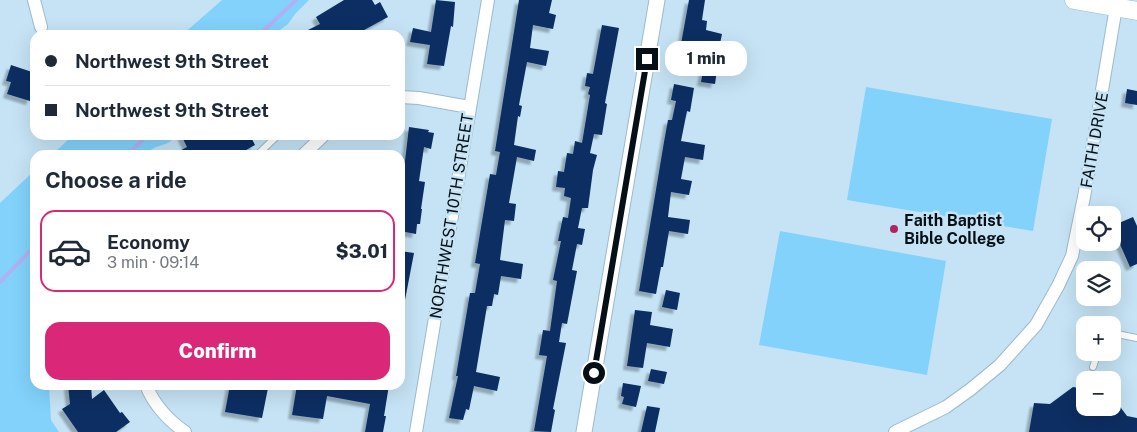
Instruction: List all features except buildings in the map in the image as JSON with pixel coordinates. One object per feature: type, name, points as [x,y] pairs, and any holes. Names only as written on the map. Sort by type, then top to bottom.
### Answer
[{"type":"main road","points":[[1074,0],[1137,11]]},
{"type":"street","points":[[34,0],[41,27]]},
{"type":"street","name":"NORTHWEST 10TH STREET","points":[[416,432],[488,0]]},
{"type":"street","points":[[584,432],[657,0]]},
{"type":"street","name":"FAITH DRIVE","points":[[894,432],[946,406],[1000,365],[1036,325],[1058,286],[1072,256],[1116,7]]},
{"type":"street","points":[[405,97],[470,107]]},
{"type":"street","points":[[306,150],[314,140]]},
{"type":"street","points":[[148,390],[167,418],[185,432]]},
{"type":"lane","points":[[262,150],[273,140]]},
{"type":"lane","points":[[1121,335],[1137,338]]},
{"type":"lane","points":[[1092,367],[1094,361]]},
{"type":"shaded area","points":[[222,0],[309,0],[288,24],[280,30],[188,30]]},
{"type":"shaded area","points":[[866,87],[1052,119],[1033,231],[847,200]]},
{"type":"shaded area","points":[[68,140],[171,140],[151,150],[57,150]]},
{"type":"shaded area","points":[[30,175],[30,390],[49,390],[51,420],[59,432],[0,432],[0,203]]},
{"type":"shaded area","points":[[780,231],[946,261],[927,375],[759,345]]},
{"type":"waterway","points":[[264,30],[296,0]]},
{"type":"waterway","points":[[133,150],[142,140]]},
{"type":"waterway","points":[[0,282],[30,251]]},
{"type":"place","name":"Faith Baptist Bible College","points":[[894,229]]},
{"type":"route","points":[[594,373],[647,59]]}]
